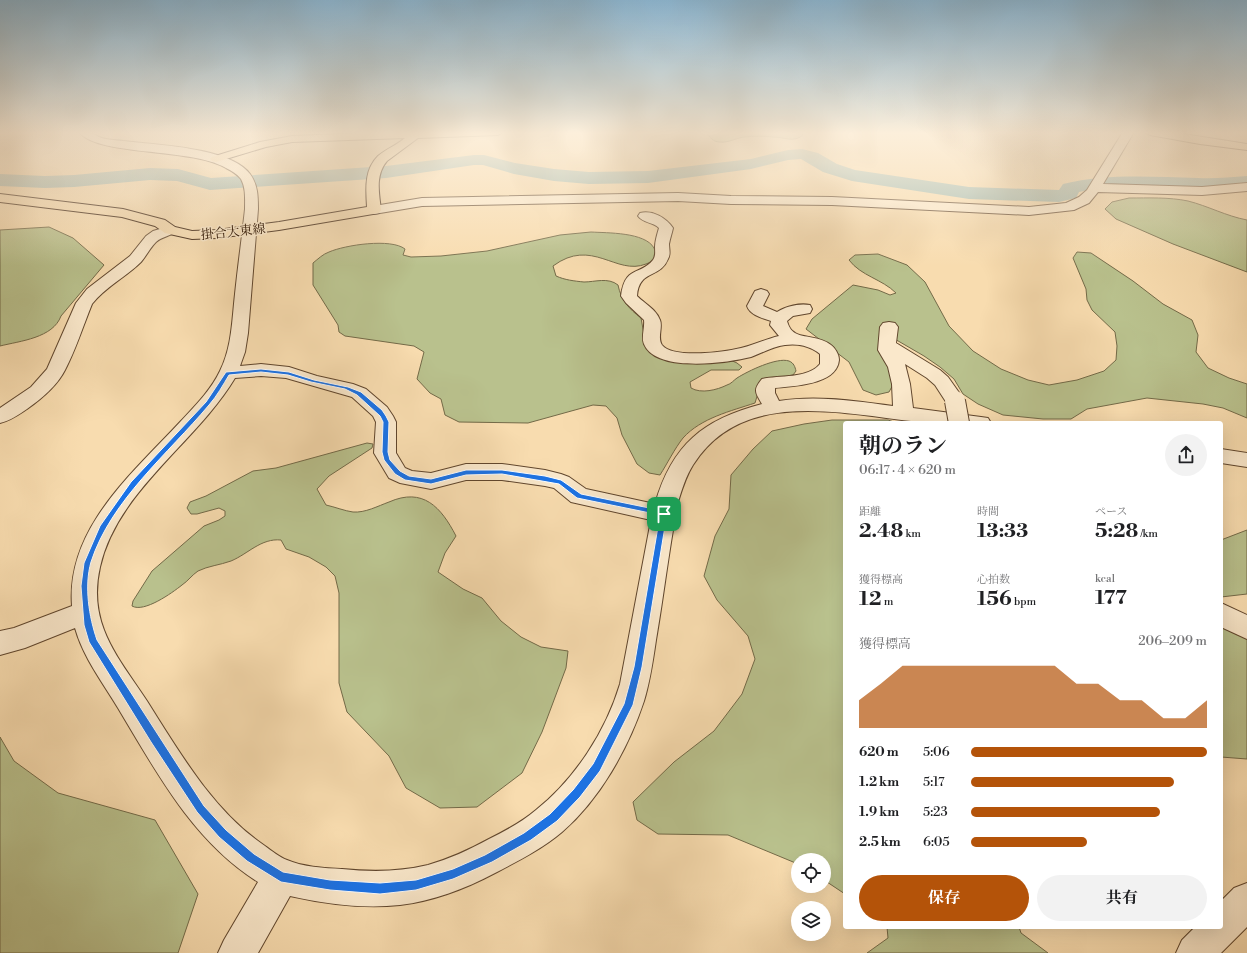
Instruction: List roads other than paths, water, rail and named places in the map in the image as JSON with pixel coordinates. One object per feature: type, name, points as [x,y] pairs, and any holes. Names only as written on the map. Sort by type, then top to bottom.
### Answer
[{"type":"main road","points":[[373,176],[374,210]]},
{"type":"main road","name":"掛合大東線","points":[[0,198],[122,213],[160,223],[170,230],[182,234],[199,235],[249,230],[374,210]]},
{"type":"street","points":[[244,176],[248,182],[252,200],[238,347],[228,373],[208,403],[133,484],[104,526],[88,563],[84,586],[86,612],[93,642],[200,809],[222,833],[251,858],[281,877],[330,885],[380,889],[416,885],[453,874],[489,858],[528,836],[554,817],[576,794],[596,767],[628,705],[638,667],[664,514],[670,488],[680,466],[693,448],[708,434],[725,422],[751,412],[794,405],[818,404],[966,421]]},
{"type":"street","points":[[374,210],[406,204],[436,202],[678,196],[732,200],[832,201],[1029,211],[1078,204],[1090,195],[1101,176]]},
{"type":"street","points":[[1097,183],[1202,191],[1247,187]]},
{"type":"street","points":[[644,216],[660,221],[666,228],[662,244],[663,253],[659,262],[636,277],[631,283],[629,296],[635,304],[650,316],[653,322],[651,340],[653,345],[659,351],[675,356],[715,358],[747,352],[775,341],[790,338],[815,344],[828,352],[830,364],[815,377],[769,383],[765,388],[765,393],[774,408]]},
{"type":"street","points":[[0,417],[34,394],[49,380],[56,370],[84,303],[93,292],[135,259],[151,239],[170,230]]},
{"type":"street","points":[[761,294],[756,301],[756,308],[779,318]]},
{"type":"street","points":[[779,318],[788,312],[804,309]]},
{"type":"street","points":[[779,318],[779,325],[790,338]]},
{"type":"street","points":[[904,413],[901,384],[897,367],[887,350],[888,336],[898,353],[939,377],[951,391],[955,401],[959,421]]},
{"type":"street","points":[[228,373],[261,370],[289,373],[313,381],[346,388],[359,393],[380,411],[383,416],[386,422],[385,452],[388,460],[397,472],[408,478],[431,482],[466,472],[502,472],[561,482],[579,496],[664,514]]},
{"type":"street","points":[[1223,456],[1247,460]]},
{"type":"street","points":[[0,643],[15,640],[86,612]]},
{"type":"street","points":[[1223,615],[1247,628]]},
{"type":"street","points":[[237,953],[281,877]]},
{"type":"street","points":[[1223,925],[1247,901]]},
{"type":"street","points":[[1195,953],[1219,929]]},
{"type":"waterway","points":[[0,180],[45,182],[123,176]]},
{"type":"waterway","points":[[183,176],[210,184],[320,176]]},
{"type":"waterway","points":[[571,176],[589,178],[652,176]]},
{"type":"waterway","points":[[862,176],[969,193],[1059,196],[1069,194],[1070,188],[1101,182],[1146,181],[1192,184],[1247,182]]}]
